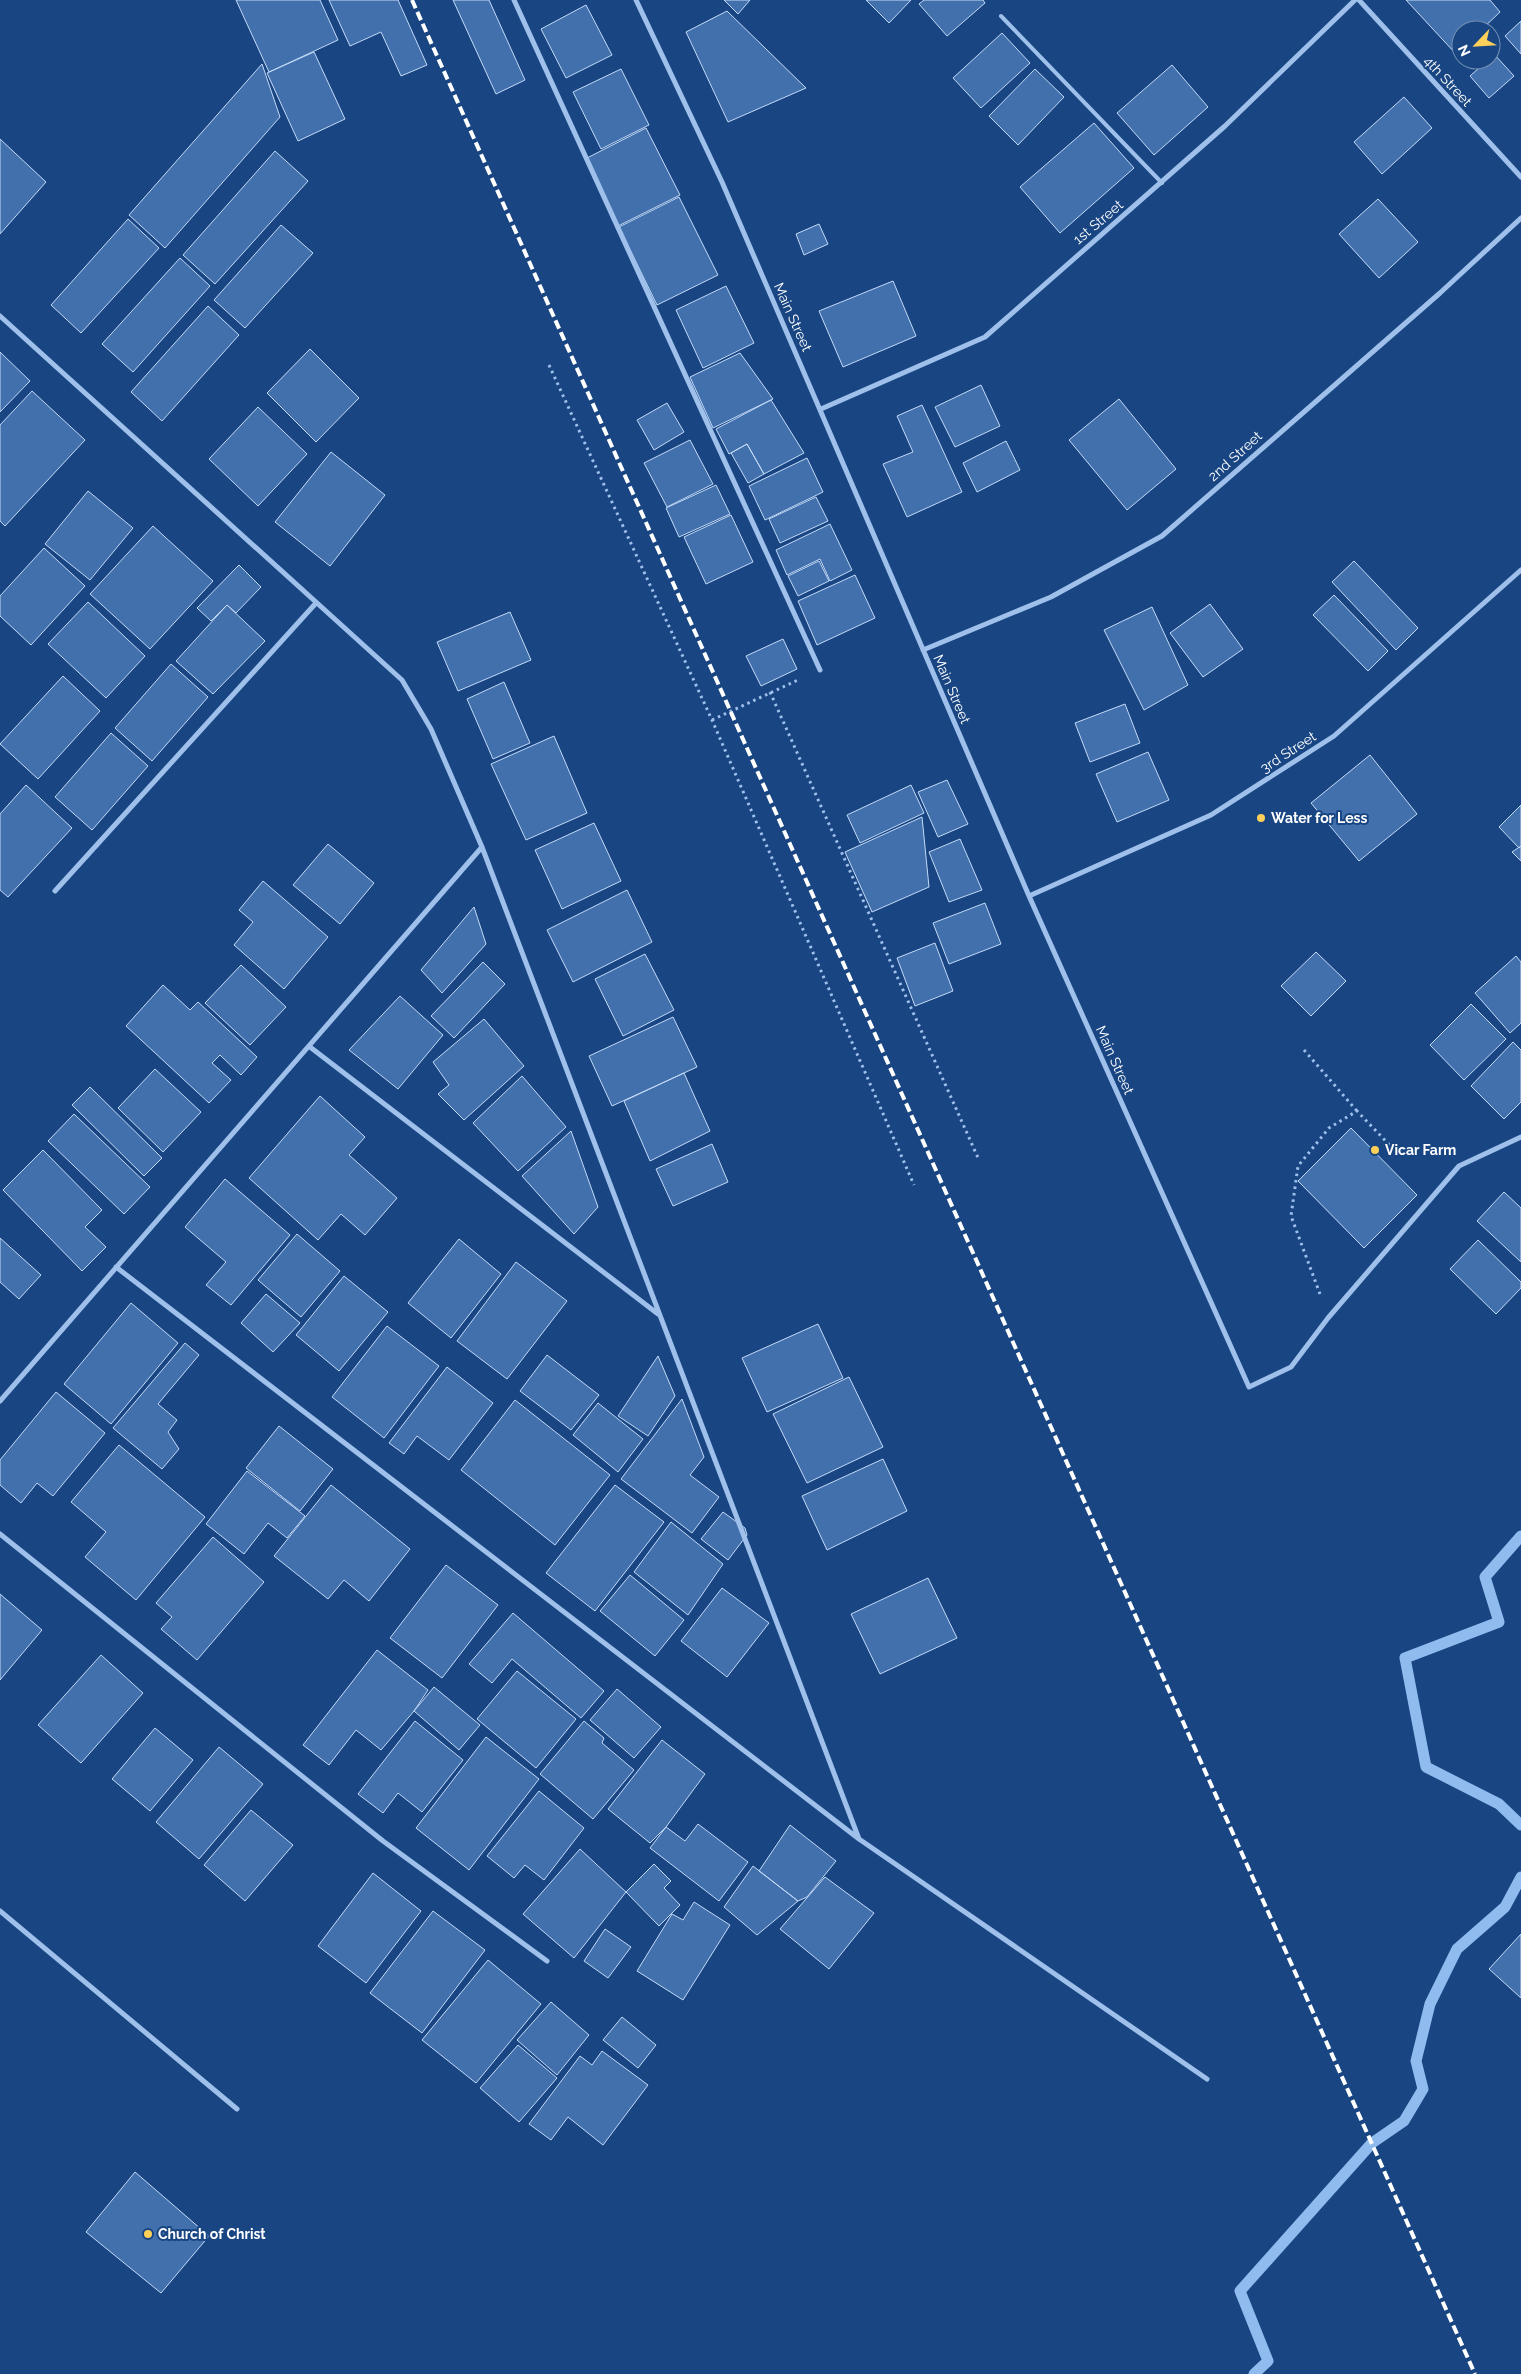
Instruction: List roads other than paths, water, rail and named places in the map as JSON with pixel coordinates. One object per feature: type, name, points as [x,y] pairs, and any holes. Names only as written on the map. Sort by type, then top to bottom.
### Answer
[{"type":"street","name":"Main Street","points":[[636,0],[722,182],[1029,896],[1249,1387],[1291,1367],[1328,1318],[1459,1166],[1521,1137]]},
{"type":"street","name":"1st Street","points":[[821,409],[986,337],[1225,126],[1357,0]]},
{"type":"street","name":"4th Street","points":[[1357,0],[1521,177]]},
{"type":"street","points":[[516,1],[820,670]]},
{"type":"street","name":"2nd Street","points":[[923,650],[1051,598],[1162,536],[1440,293],[1521,218]]},
{"type":"street","points":[[0,316],[402,680],[431,729],[482,847],[859,1840]]},
{"type":"street","name":"3rd Street","points":[[1029,896],[1211,815],[1334,736],[1521,570]]},
{"type":"street","points":[[54,891],[316,603]]},
{"type":"street","points":[[0,1401],[310,1047],[482,847]]},
{"type":"street","points":[[310,1047],[658,1314]]},
{"type":"street","points":[[116,1267],[859,1840],[1206,2079]]},
{"type":"street","points":[[0,1534],[382,1841],[547,1961]]},
{"type":"street","points":[[0,1911],[237,2109]]},
{"type":"lane","points":[[1001,16],[1162,183]]},
{"type":"waterway","points":[[1521,1536],[1485,1577],[1499,1622],[1405,1658],[1426,1767],[1499,1804],[1521,1825]]},
{"type":"waterway","points":[[1254,2374],[1268,2361],[1240,2291],[1372,2143],[1404,2121],[1423,2089],[1416,2061],[1430,2004],[1457,1949],[1505,1907],[1521,1877]]},
{"type":"railway","points":[[412,0],[1475,2374]]},
{"type":"place","name":"Water for Less","points":[[1261,818]]},
{"type":"place","name":"Vicar Farm","points":[[1375,1150]]},
{"type":"place","name":"Church of Christ","points":[[148,2234]]}]
